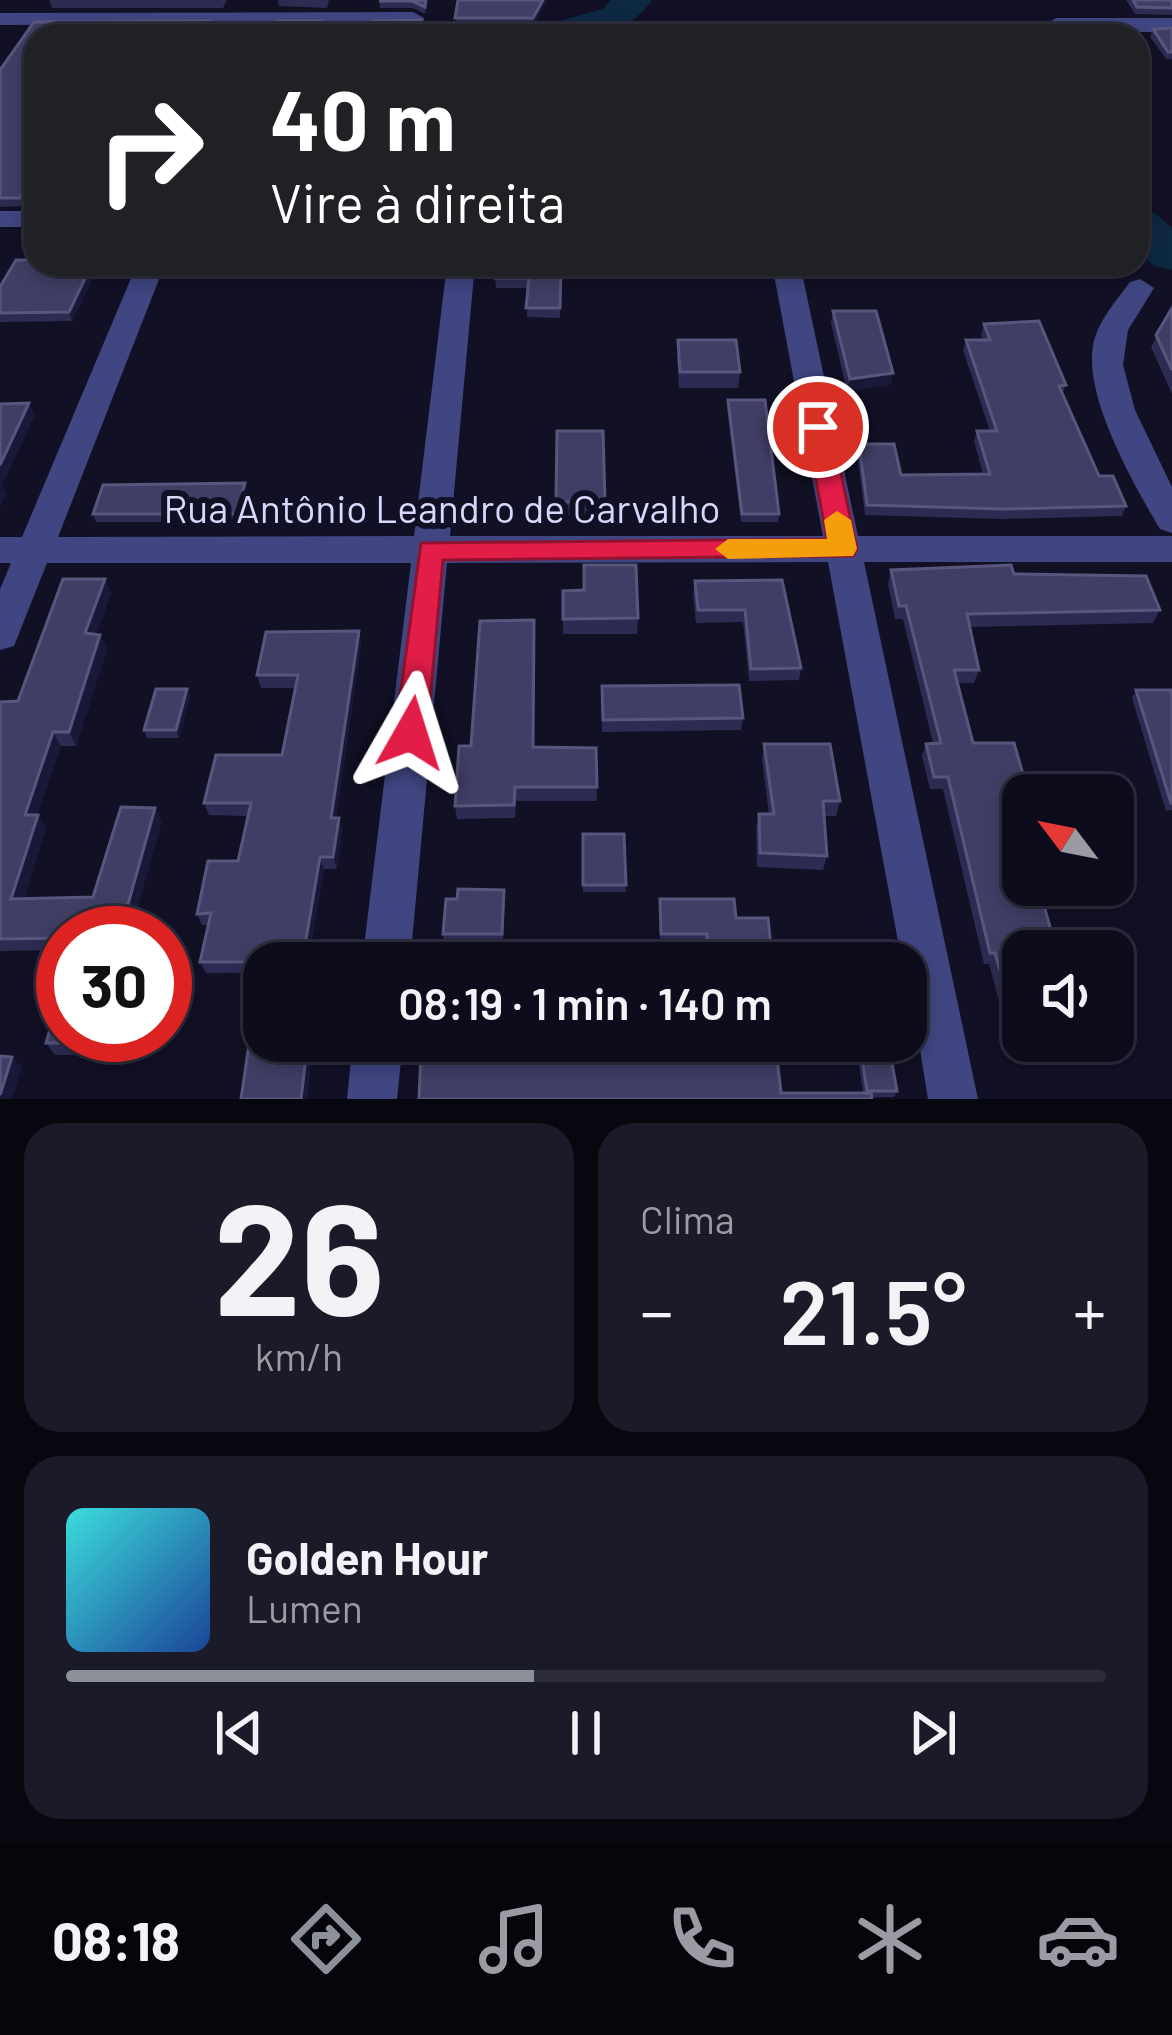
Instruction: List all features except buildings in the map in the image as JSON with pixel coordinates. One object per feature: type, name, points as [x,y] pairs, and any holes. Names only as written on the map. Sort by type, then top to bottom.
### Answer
[{"type":"street","points":[[6,16],[413,18]]},
{"type":"street","points":[[0,635],[17,550],[145,276]]},
{"type":"street","points":[[388,942],[459,276]]},
{"type":"street","points":[[788,276],[953,1099]]},
{"type":"street","points":[[1140,288],[1112,334],[1107,348],[1108,376],[1172,520]]},
{"type":"street","name":"Rua Antônio Leandro de Carvalho","points":[[17,550],[1172,549]]},
{"type":"street","points":[[372,1099],[376,1062]]},
{"type":"waterway","points":[[593,24],[617,17],[633,0]]},
{"type":"waterway","points":[[1149,235],[1172,255]]},
{"type":"slow traffic","points":[[728,549],[843,549],[837,520]]},
{"type":"route","points":[[411,733],[430,550],[843,549],[818,427]]}]
